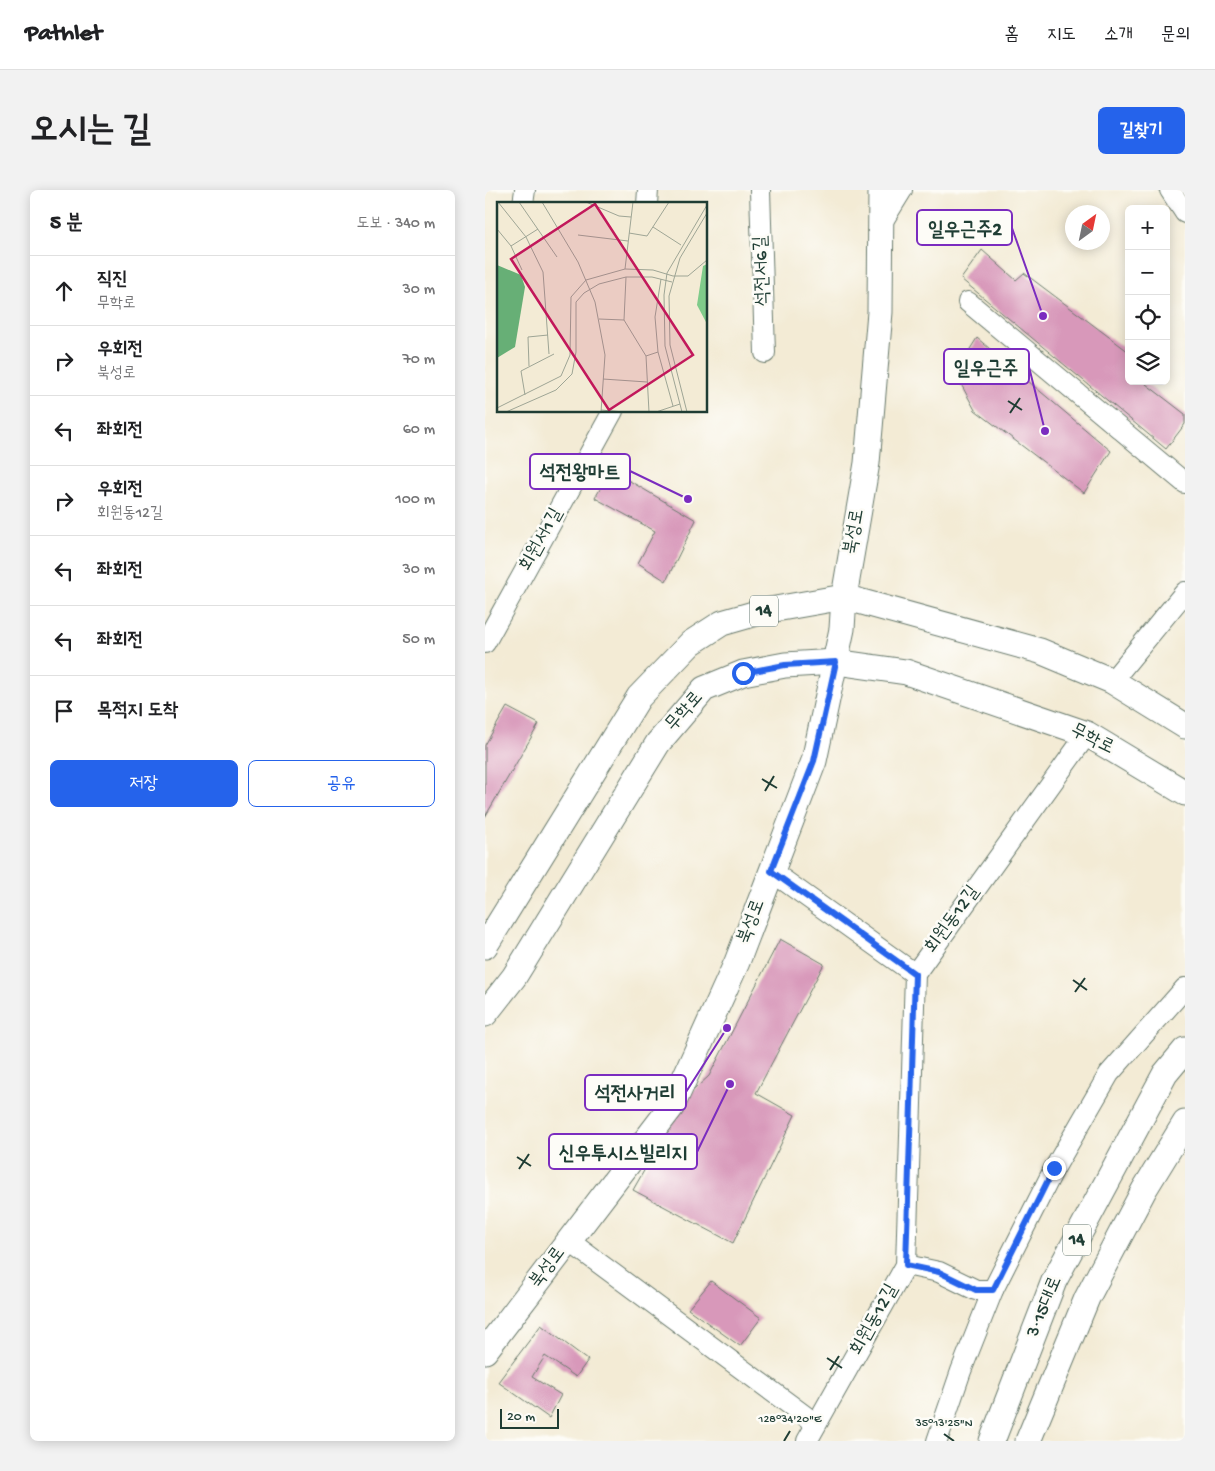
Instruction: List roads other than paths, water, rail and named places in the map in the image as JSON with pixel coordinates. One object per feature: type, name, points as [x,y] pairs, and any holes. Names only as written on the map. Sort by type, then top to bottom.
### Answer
[{"type":"main road","name":"북성로","points":[[485,1351],[672,1106],[737,962],[814,761],[842,629],[844,597],[867,463],[879,312],[881,190]]},
{"type":"main road","name":"14","points":[[485,946],[639,697],[691,643],[722,623],[764,611],[844,597],[1040,651],[1112,681],[1185,726]]},
{"type":"main road","name":"무학로","points":[[485,1014],[513,977],[658,743],[704,689],[743,673],[785,665],[836,662],[906,672],[1087,734],[1185,793]]},
{"type":"main road","name":"3·15대로","points":[[992,1441],[1055,1281],[1165,1074],[1185,1050]]},
{"type":"main road","name":"3·15대로","points":[[1028,1441],[1087,1298],[1144,1190],[1185,1124]]},
{"type":"street","name":"석전서6길","points":[[761,190],[765,353]]},
{"type":"street","points":[[881,224],[901,190]]},
{"type":"street","points":[[1170,190],[1185,213]]},
{"type":"street","points":[[968,302],[1185,483]]},
{"type":"street","name":"회원서1길","points":[[485,643],[612,412]]},
{"type":"street","points":[[1112,681],[1185,592]]},
{"type":"street","name":"회원동12길","points":[[811,1432],[906,1265],[915,974],[1087,734]]},
{"type":"street","points":[[771,871],[915,974]]},
{"type":"street","points":[[937,1441],[961,1371],[993,1290],[1054,1168],[1109,1074],[1185,988]]},
{"type":"street","points":[[569,1241],[811,1432]]},
{"type":"street","points":[[906,1265],[939,1272],[976,1290],[993,1290]]},
{"type":"place","name":"일우근주2","points":[[1043,316]]},
{"type":"place","name":"일우근주","points":[[1045,431]]},
{"type":"place","name":"석전왕마트","points":[[688,499]]},
{"type":"place","name":"석전사거리","points":[[727,1028]]},
{"type":"place","name":"신우투시스빌리지","points":[[730,1084]]}]
